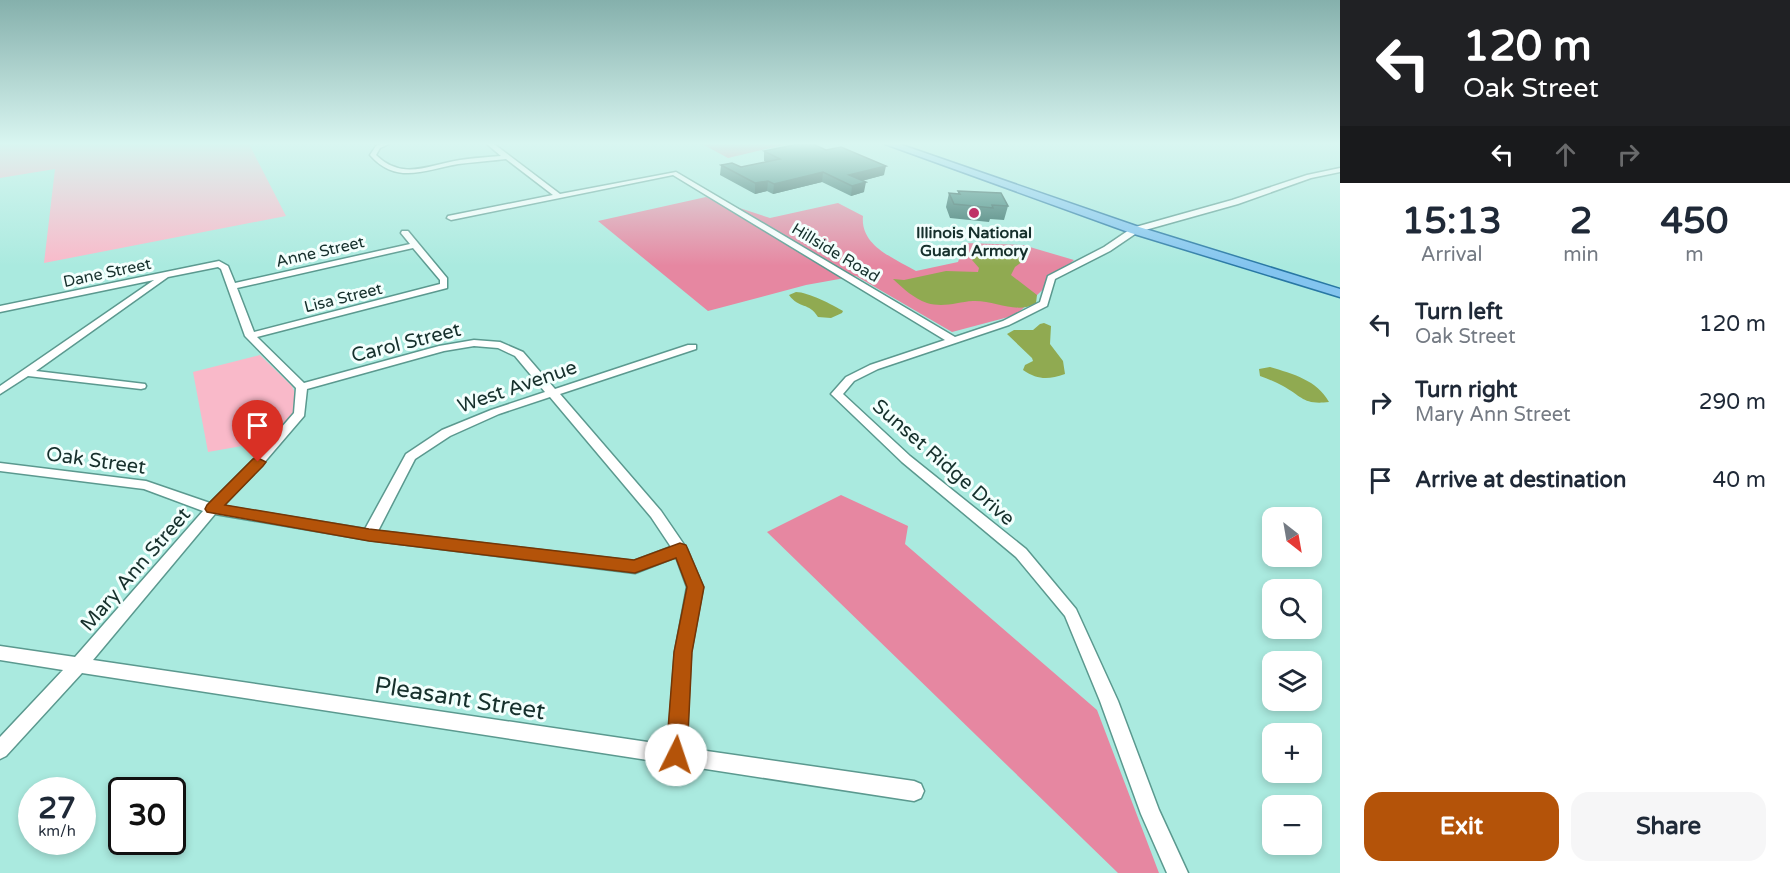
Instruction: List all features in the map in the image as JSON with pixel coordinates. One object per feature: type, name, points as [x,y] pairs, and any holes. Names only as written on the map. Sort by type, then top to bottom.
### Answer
[{"type":"main road","points":[[1006,185],[1135,230],[1340,292]]},
{"type":"street","points":[[544,185],[560,197]]},
{"type":"street","name":"Hillside Road","points":[[560,197],[618,185]]},
{"type":"street","name":"Hillside Road","points":[[694,185],[951,339]]},
{"type":"street","points":[[1135,230],[1234,202],[1284,185]]},
{"type":"street","points":[[451,218],[560,197]]},
{"type":"street","name":"Sunset Ridge Drive","points":[[1135,230],[1107,249],[1051,278],[1044,304],[1006,322],[874,367],[850,379],[837,394],[906,459],[1021,553],[1071,614],[1109,701],[1151,814],[1178,873]]},
{"type":"street","points":[[405,234],[416,245]]},
{"type":"street","name":"Lisa Street","points":[[249,336],[444,286],[444,280],[416,245]]},
{"type":"street","name":"Anne Street","points":[[231,287],[416,245]]},
{"type":"street","name":"Dane Street","points":[[0,309],[219,264],[225,268],[231,287]]},
{"type":"street","points":[[0,391],[168,274]]},
{"type":"street","points":[[231,287],[249,336],[302,387]]},
{"type":"street","name":"Carol Street","points":[[302,387],[443,348],[474,343],[500,345],[519,354],[656,514],[680,549],[695,587],[683,652],[676,755]]},
{"type":"street","name":"West Avenue","points":[[369,535],[410,457],[446,433],[470,421],[692,347]]},
{"type":"street","points":[[28,373],[141,386]]},
{"type":"street","name":"Mary Ann Street","points":[[0,750],[300,414],[302,387]]},
{"type":"street","name":"Oak Street","points":[[0,467],[146,485],[213,509],[369,535],[635,567],[680,549]]},
{"type":"street","name":"Pleasant Street","points":[[0,652],[914,791]]},
{"type":"shaded area","points":[[53,185],[270,185],[286,216],[44,263]]},
{"type":"shaded area","points":[[706,197],[770,218],[838,203],[863,216],[867,235],[880,250],[916,271],[958,262],[965,243],[1023,245],[1074,260],[1016,315],[952,332],[856,276],[806,285],[708,311],[598,221]]},
{"type":"shaded area","points":[[991,249],[1013,253],[1023,261],[1015,267],[1011,275],[1037,295],[1036,303],[1021,308],[981,301],[945,305],[927,303],[913,296],[893,279],[904,280],[946,271],[978,272],[979,268],[972,260],[975,252]]},
{"type":"shaded area","points":[[796,292],[814,296],[843,311],[831,318],[818,317],[815,312],[796,302],[789,295]]},
{"type":"shaded area","points":[[1044,323],[1051,326],[1050,344],[1063,361],[1065,374],[1048,378],[1034,376],[1023,370],[1025,365],[1033,361],[1032,358],[1007,334],[1014,330],[1033,330]]},
{"type":"shaded area","points":[[260,355],[292,386],[297,397],[295,414],[271,441],[208,452],[193,372]]},
{"type":"shaded area","points":[[1270,367],[1296,375],[1311,383],[1324,394],[1329,402],[1308,401],[1260,376],[1259,369]]},
{"type":"shaded area","points":[[841,495],[908,526],[905,544],[1097,710],[1159,873],[1118,873],[767,532]]},
{"type":"building","points":[[958,191],[1001,193],[1008,206],[992,205],[993,208],[954,204],[949,193],[960,194]]},
{"type":"place","name":"Illinois National Guard Armory","points":[[974,213]]},
{"type":"route","points":[[258,462],[213,509],[369,535],[635,567],[680,549],[695,587],[683,652],[676,755]]}]
